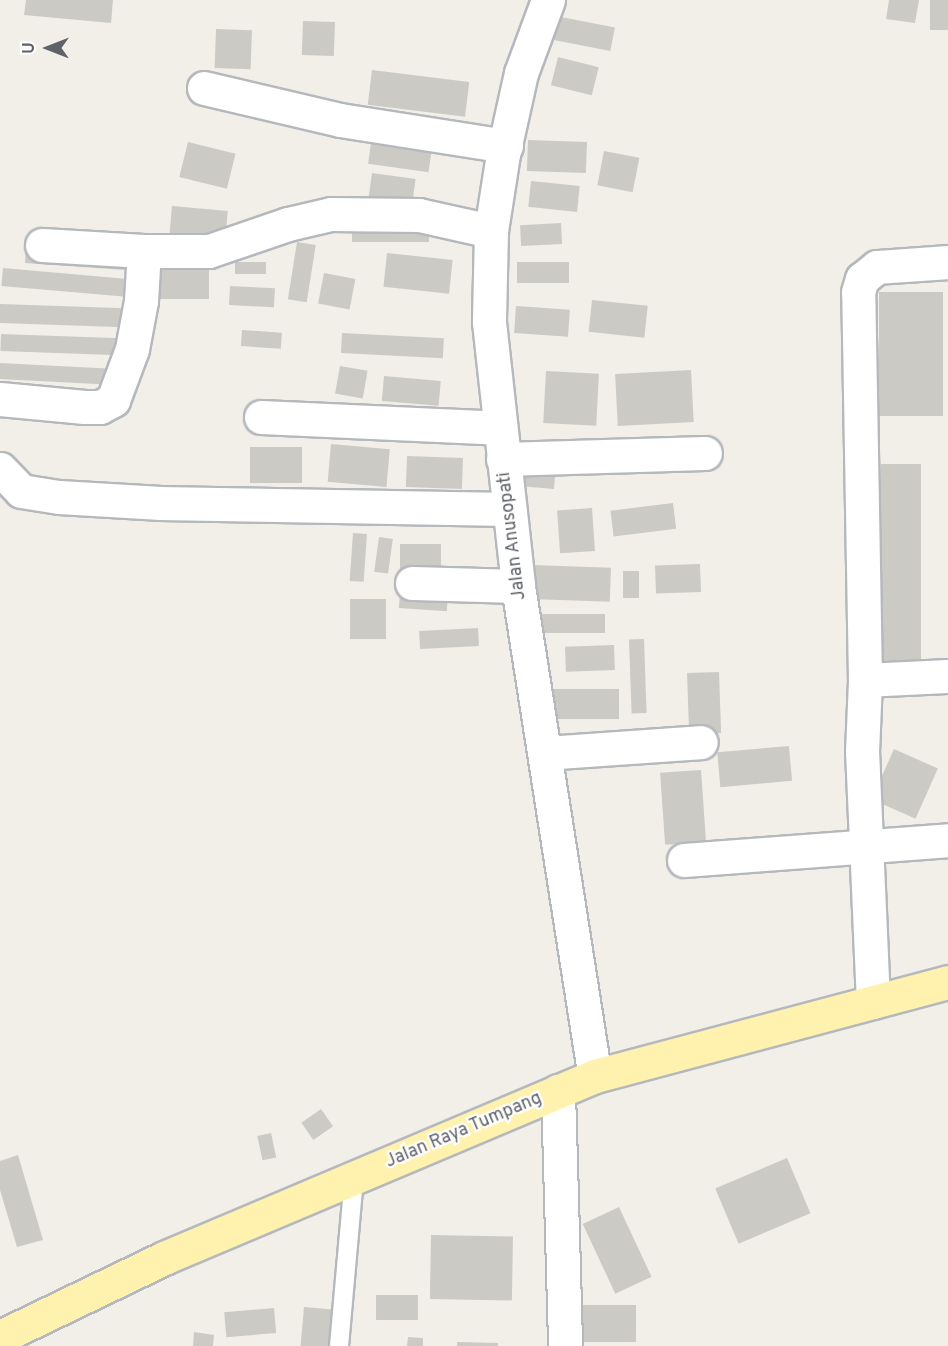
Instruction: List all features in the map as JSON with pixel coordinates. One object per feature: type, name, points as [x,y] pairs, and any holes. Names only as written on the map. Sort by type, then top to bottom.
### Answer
[{"type":"main road","name":"Jalan Raya Tumpang","points":[[0,1337],[164,1258],[595,1076],[948,982]]},
{"type":"street","name":"Jalan Anusopati","points":[[548,0],[521,73],[506,147],[491,231],[489,322],[507,509],[595,1076]]},
{"type":"street","points":[[204,88],[340,120],[506,147]]},
{"type":"street","points":[[42,245],[209,251],[306,219],[373,212],[419,215],[491,231]]},
{"type":"street","points":[[0,399],[85,407],[100,407],[113,400],[132,349],[141,302],[144,250]]},
{"type":"street","points":[[873,1002],[862,752],[865,680],[858,292],[862,279],[877,267],[948,262]]},
{"type":"street","points":[[261,417],[501,443],[705,453]]},
{"type":"street","points":[[0,469],[21,491],[59,497],[161,503],[507,509]]},
{"type":"street","points":[[412,583],[518,586]]},
{"type":"street","points":[[865,680],[948,676]]},
{"type":"street","points":[[545,753],[701,742]]},
{"type":"street","points":[[684,860],[948,840]]},
{"type":"street","points":[[558,1091],[565,1346]]},
{"type":"lane","points":[[339,1346],[354,1177]]},
{"type":"building","points":[[26,0],[113,0],[111,23],[24,15]]},
{"type":"building","points":[[889,0],[919,0],[915,23],[886,19]]},
{"type":"building","points":[[930,0],[948,0],[948,30],[930,30]]},
{"type":"building","points":[[556,16],[615,27],[610,51],[551,40]]},
{"type":"building","points":[[303,21],[335,22],[334,56],[302,55]]},
{"type":"building","points":[[216,29],[252,30],[251,69],[215,68]]},
{"type":"building","points":[[558,57],[599,67],[592,95],[551,85]]},
{"type":"building","points":[[372,70],[469,82],[465,117],[368,105]]},
{"type":"building","points":[[372,136],[432,144],[429,172],[368,164]]},
{"type":"building","points":[[528,140],[587,142],[586,173],[527,171]]},
{"type":"building","points":[[188,142],[236,154],[227,189],[179,177]]},
{"type":"building","points":[[604,151],[639,158],[633,192],[597,185]]},
{"type":"building","points":[[372,173],[416,179],[412,203],[369,197]]},
{"type":"building","points":[[531,181],[580,186],[577,212],[528,207]]},
{"type":"building","points":[[172,206],[228,211],[225,241],[169,236]]},
{"type":"building","points":[[352,222],[429,222],[429,242],[352,242]]},
{"type":"building","points":[[561,223],[562,244],[521,246],[520,225]]},
{"type":"building","points":[[297,242],[316,245],[307,302],[288,299]]},
{"type":"building","points":[[26,248],[127,255],[126,270],[25,263]]},
{"type":"building","points":[[387,253],[453,260],[449,294],[383,287]]},
{"type":"building","points":[[235,262],[266,262],[266,274],[235,274]]},
{"type":"building","points":[[517,262],[569,262],[569,283],[517,283]]},
{"type":"building","points":[[3,268],[131,279],[129,297],[1,286]]},
{"type":"building","points":[[159,270],[209,270],[209,299],[159,299]]},
{"type":"building","points":[[324,273],[355,279],[349,310],[318,303]]},
{"type":"building","points":[[230,286],[275,288],[274,307],[229,305]]},
{"type":"building","points":[[879,292],[943,292],[943,416],[879,416]]},
{"type":"building","points":[[592,300],[648,306],[644,338],[589,332]]},
{"type":"building","points":[[0,304],[125,308],[124,327],[0,323]]},
{"type":"building","points":[[516,306],[570,310],[568,337],[514,333]]},
{"type":"building","points":[[242,330],[282,333],[281,349],[241,346]]},
{"type":"building","points":[[342,333],[444,338],[443,358],[341,353]]},
{"type":"building","points":[[1,334],[120,338],[119,355],[0,351]]},
{"type":"building","points":[[0,363],[107,369],[106,385],[0,379]]},
{"type":"building","points":[[340,366],[368,371],[363,398],[335,394]]},
{"type":"building","points":[[691,370],[694,422],[618,426],[615,374]]},
{"type":"building","points":[[546,371],[599,374],[596,426],[543,423]]},
{"type":"building","points":[[384,376],[441,381],[439,406],[382,401]]},
{"type":"building","points":[[331,444],[390,449],[386,487],[328,482]]},
{"type":"building","points":[[250,447],[302,447],[302,483],[250,483]]},
{"type":"building","points":[[407,456],[463,458],[462,489],[406,487]]},
{"type":"building","points":[[521,464],[556,467],[554,489],[519,486]]},
{"type":"building","points":[[881,464],[921,464],[921,669],[881,669]]},
{"type":"building","points":[[673,503],[676,529],[614,536],[610,511]]},
{"type":"building","points":[[592,508],[595,551],[560,553],[557,510]]},
{"type":"building","points":[[353,533],[367,534],[364,582],[350,581]]},
{"type":"building","points":[[379,537],[393,539],[388,574],[374,572]]},
{"type":"building","points":[[400,544],[441,544],[441,574],[400,574]]},
{"type":"building","points":[[700,564],[701,592],[656,594],[655,566]]},
{"type":"building","points":[[532,565],[611,568],[610,602],[531,599]]},
{"type":"building","points":[[623,571],[639,571],[639,598],[623,598]]},
{"type":"building","points":[[400,592],[448,595],[447,611],[399,608]]},
{"type":"building","points":[[350,599],[386,599],[386,639],[350,639]]},
{"type":"building","points":[[537,614],[605,614],[605,633],[537,633]]},
{"type":"building","points":[[478,628],[479,646],[420,649],[419,631]]},
{"type":"building","points":[[644,639],[647,713],[632,713],[629,640]]},
{"type":"building","points":[[614,645],[615,670],[566,672],[565,647]]},
{"type":"building","points":[[719,672],[721,733],[689,734],[687,673]]},
{"type":"building","points":[[553,689],[619,689],[619,719],[553,719]]},
{"type":"building","points":[[789,746],[792,781],[720,787],[717,752]]},
{"type":"building","points":[[894,749],[938,769],[915,819],[872,799]]},
{"type":"building","points":[[701,770],[706,842],[665,845],[660,773]]},
{"type":"building","points":[[321,1109],[333,1126],[313,1140],[301,1123]]},
{"type":"building","points":[[271,1133],[276,1157],[263,1160],[257,1136]]},
{"type":"building","points":[[18,1155],[43,1240],[17,1247],[0,1190],[0,1161]]},
{"type":"building","points":[[787,1158],[810,1213],[739,1244],[715,1188]]},
{"type":"building","points":[[619,1207],[652,1277],[615,1294],[583,1224]]},
{"type":"building","points":[[431,1235],[513,1236],[512,1300],[430,1299]]},
{"type":"building","points":[[376,1295],[418,1295],[418,1320],[376,1320]]},
{"type":"building","points":[[577,1305],[636,1305],[636,1342],[577,1342]]},
{"type":"building","points":[[304,1307],[339,1310],[336,1346],[301,1346]]},
{"type":"building","points":[[274,1308],[276,1333],[226,1337],[224,1312]]},
{"type":"building","points":[[194,1332],[214,1335],[213,1346],[193,1346]]},
{"type":"building","points":[[408,1337],[423,1338],[423,1346],[407,1346]]},
{"type":"building","points":[[457,1342],[498,1343],[498,1346],[457,1346]]}]
